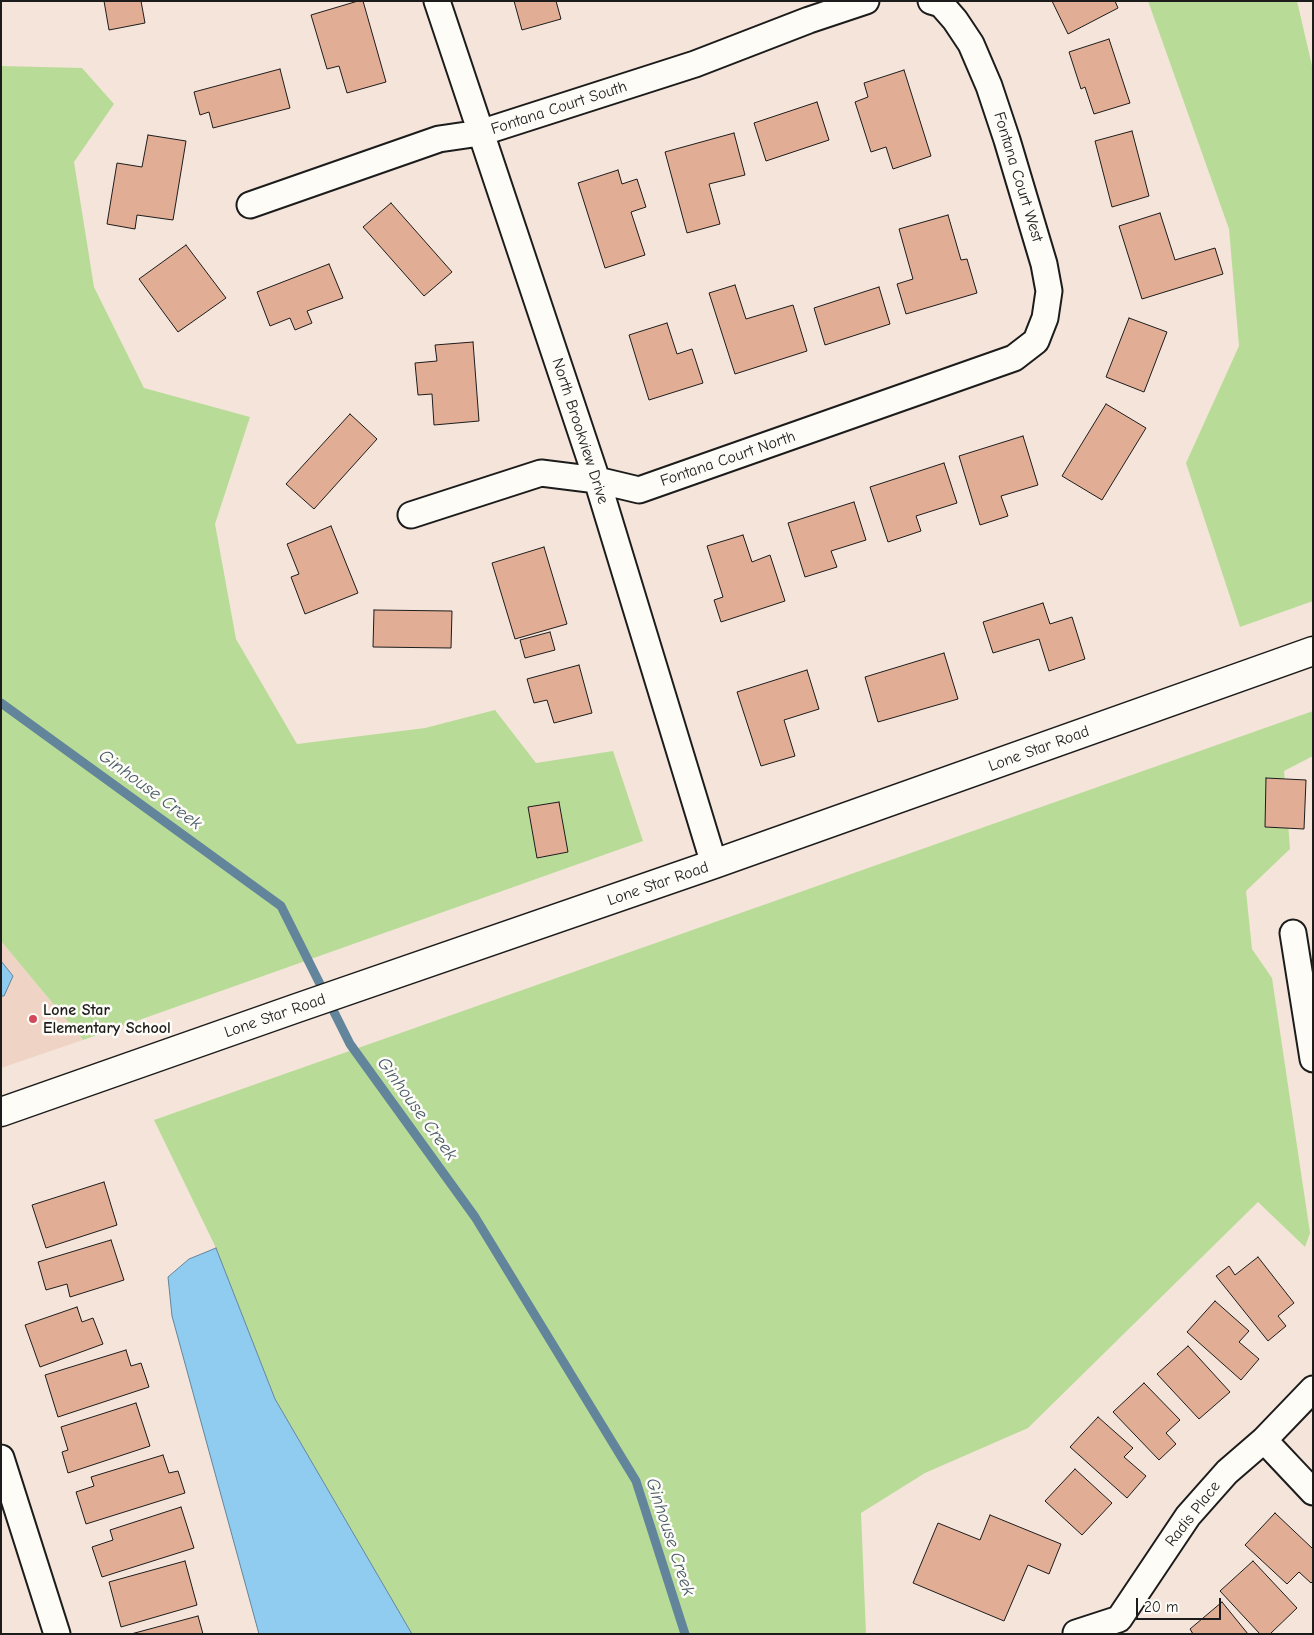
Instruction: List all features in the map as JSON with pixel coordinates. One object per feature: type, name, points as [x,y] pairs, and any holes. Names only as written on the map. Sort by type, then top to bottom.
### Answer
[{"type":"street","name":"North Brookview Drive","points":[[437,1],[597,480],[714,864]]},
{"type":"street","name":"Fontana Court South","points":[[250,205],[439,139],[480,133],[695,64],[809,20],[866,1]]},
{"type":"street","name":"Fontana Court West","points":[[931,1],[941,4],[955,20],[971,44],[989,86],[1044,264],[1049,291],[1045,318],[1036,341]]},
{"type":"street","name":"Fontana Court North","points":[[412,515],[541,473],[597,480],[639,490],[1014,358],[1036,341]]},
{"type":"street","name":"Lone Star Road","points":[[1,1112],[714,864],[1313,651]]},
{"type":"street","points":[[1293,933],[1313,1060]]},
{"type":"street","name":"Radis Place","points":[[1076,1633],[1119,1618],[1188,1516],[1227,1472],[1264,1440],[1313,1389]]},
{"type":"street","points":[[1264,1440],[1313,1492]]},
{"type":"street","points":[[1,1458],[57,1634]]},
{"type":"shaded area","name":"Lone Star Elementary School","points":[[1,941],[48,998],[83,1040],[1,1068]]},
{"type":"green space","points":[[1148,1],[1297,1],[1313,70],[1313,601],[1240,627],[1186,463],[1239,346],[1229,229]]},
{"type":"green space","points":[[1,66],[82,68],[114,104],[74,162],[94,287],[144,388],[250,417],[215,524],[236,639],[297,744],[425,728],[495,710],[536,763],[613,751],[643,841],[83,1040],[1,941]]},
{"type":"green space","points":[[1313,711],[1313,756],[1284,771],[1290,849],[1246,891],[1252,949],[1272,978],[1310,1233],[1305,1247],[1258,1202],[1028,1428],[925,1473],[861,1513],[866,1634],[412,1634],[275,1399],[216,1248],[154,1120]]},
{"type":"water","points":[[1,961],[13,976],[4,996],[1,996]]},
{"type":"water","points":[[216,1248],[275,1399],[412,1634],[259,1634],[172,1316],[168,1277],[189,1259]]},
{"type":"building","points":[[104,1],[141,1],[145,23],[109,30]]},
{"type":"building","points":[[363,1],[386,82],[347,93],[339,66],[327,69],[311,15]]},
{"type":"building","points":[[514,1],[556,1],[561,19],[522,30]]},
{"type":"building","points":[[1052,1],[1115,1],[1118,8],[1068,34]]},
{"type":"building","points":[[1109,39],[1130,103],[1094,114],[1085,87],[1081,89],[1069,52]]},
{"type":"building","points":[[280,69],[290,108],[213,128],[209,112],[200,115],[194,92]]},
{"type":"building","points":[[904,70],[931,156],[893,169],[886,147],[871,152],[855,102],[868,97],[864,83]]},
{"type":"building","points":[[817,102],[829,140],[766,161],[754,123]]},
{"type":"building","points":[[1132,131],[1149,196],[1112,207],[1095,141]]},
{"type":"building","points":[[734,133],[745,175],[709,184],[720,224],[687,233],[665,152]]},
{"type":"building","points":[[148,135],[186,141],[173,220],[137,215],[135,229],[107,224],[117,163],[142,167]]},
{"type":"building","points":[[618,170],[622,184],[637,179],[646,207],[631,212],[645,255],[605,268],[578,183]]},
{"type":"building","points":[[391,203],[452,272],[424,296],[363,227]]},
{"type":"building","points":[[1160,213],[1175,260],[1215,248],[1223,274],[1142,299],[1119,226]]},
{"type":"building","points":[[948,215],[961,260],[967,259],[977,293],[906,314],[897,284],[913,279],[899,229]]},
{"type":"building","points":[[186,245],[226,298],[178,332],[139,279]]},
{"type":"building","points":[[329,264],[343,298],[307,311],[312,323],[295,330],[290,318],[270,326],[257,292]]},
{"type":"building","points":[[735,285],[746,319],[793,305],[807,351],[735,374],[709,293]]},
{"type":"building","points":[[879,287],[890,324],[825,345],[814,308]]},
{"type":"building","points":[[1129,318],[1167,332],[1144,392],[1106,377]]},
{"type":"building","points":[[667,323],[677,354],[692,349],[703,383],[649,400],[629,335]]},
{"type":"building","points":[[473,342],[479,421],[434,425],[432,394],[418,395],[415,363],[437,361],[435,345]]},
{"type":"building","points":[[1106,404],[1146,428],[1102,500],[1062,476]]},
{"type":"building","points":[[350,414],[377,439],[314,509],[286,484]]},
{"type":"building","points":[[1023,436],[1038,485],[1001,496],[1008,516],[980,525],[959,456]]},
{"type":"building","points":[[944,463],[957,503],[916,516],[921,531],[888,542],[870,487]]},
{"type":"building","points":[[854,502],[866,540],[831,551],[837,567],[805,577],[788,523]]},
{"type":"building","points":[[331,526],[358,593],[305,614],[291,577],[299,574],[287,544]]},
{"type":"building","points":[[743,535],[752,562],[770,555],[785,601],[721,622],[714,600],[723,597],[707,546]]},
{"type":"building","points":[[544,547],[567,624],[515,639],[492,563]]},
{"type":"building","points":[[1043,603],[1050,624],[1072,617],[1085,659],[1049,671],[1039,639],[993,653],[983,622]]},
{"type":"building","points":[[374,610],[452,611],[451,648],[373,647]]},
{"type":"building","points":[[550,632],[555,650],[525,658],[520,640]]},
{"type":"building","points":[[944,653],[958,699],[878,722],[865,677]]},
{"type":"building","points":[[579,665],[592,713],[554,723],[547,700],[534,703],[527,679]]},
{"type":"building","points":[[807,670],[819,709],[784,720],[795,756],[761,766],[737,692]]},
{"type":"building","points":[[1266,778],[1306,780],[1304,829],[1265,827]]},
{"type":"building","points":[[559,802],[568,852],[537,858],[528,807]]},
{"type":"building","points":[[104,1182],[117,1225],[46,1248],[32,1205]]},
{"type":"building","points":[[111,1240],[124,1280],[70,1297],[67,1284],[46,1290],[38,1262]]},
{"type":"building","points":[[1258,1257],[1294,1303],[1278,1316],[1286,1326],[1268,1341],[1216,1276],[1229,1266],[1235,1275]]},
{"type":"building","points":[[1215,1301],[1249,1331],[1239,1342],[1259,1359],[1241,1380],[1187,1332]]},
{"type":"building","points":[[77,1307],[82,1322],[93,1318],[103,1344],[40,1367],[25,1325]]},
{"type":"building","points":[[1188,1346],[1230,1392],[1199,1419],[1157,1374]]},
{"type":"building","points":[[126,1350],[131,1366],[141,1363],[149,1387],[58,1417],[45,1375]]},
{"type":"building","points":[[1144,1383],[1180,1420],[1166,1433],[1176,1444],[1159,1460],[1113,1412]]},
{"type":"building","points":[[136,1403],[150,1446],[68,1473],[62,1452],[68,1450],[61,1427]]},
{"type":"building","points":[[1098,1417],[1133,1448],[1124,1457],[1146,1476],[1127,1498],[1070,1447]]},
{"type":"building","points":[[163,1455],[169,1473],[178,1471],[185,1493],[86,1524],[76,1492],[94,1486],[91,1477]]},
{"type":"building","points":[[1075,1469],[1112,1503],[1082,1535],[1045,1501]]},
{"type":"building","points":[[181,1507],[194,1548],[102,1577],[92,1547],[113,1540],[110,1530]]},
{"type":"building","points":[[1275,1513],[1313,1549],[1313,1581],[1311,1583],[1299,1572],[1287,1584],[1245,1545]]},
{"type":"building","points":[[990,1515],[1061,1544],[1049,1574],[1028,1565],[1004,1621],[913,1583],[938,1523],[980,1540]]},
{"type":"building","points":[[185,1561],[197,1605],[121,1627],[109,1582]]},
{"type":"building","points":[[1253,1561],[1297,1608],[1270,1634],[1260,1634],[1220,1591]]},
{"type":"building","points":[[1222,1602],[1248,1634],[1193,1634],[1190,1629]]},
{"type":"building","points":[[198,1616],[203,1634],[131,1634]]},
{"type":"waterway","name":"Ginhouse Creek","points":[[1,703],[281,906],[350,1044],[475,1217],[636,1481],[685,1634]]},
{"type":"place","name":"Lone Star Elementary School","points":[[33,1019]]}]
